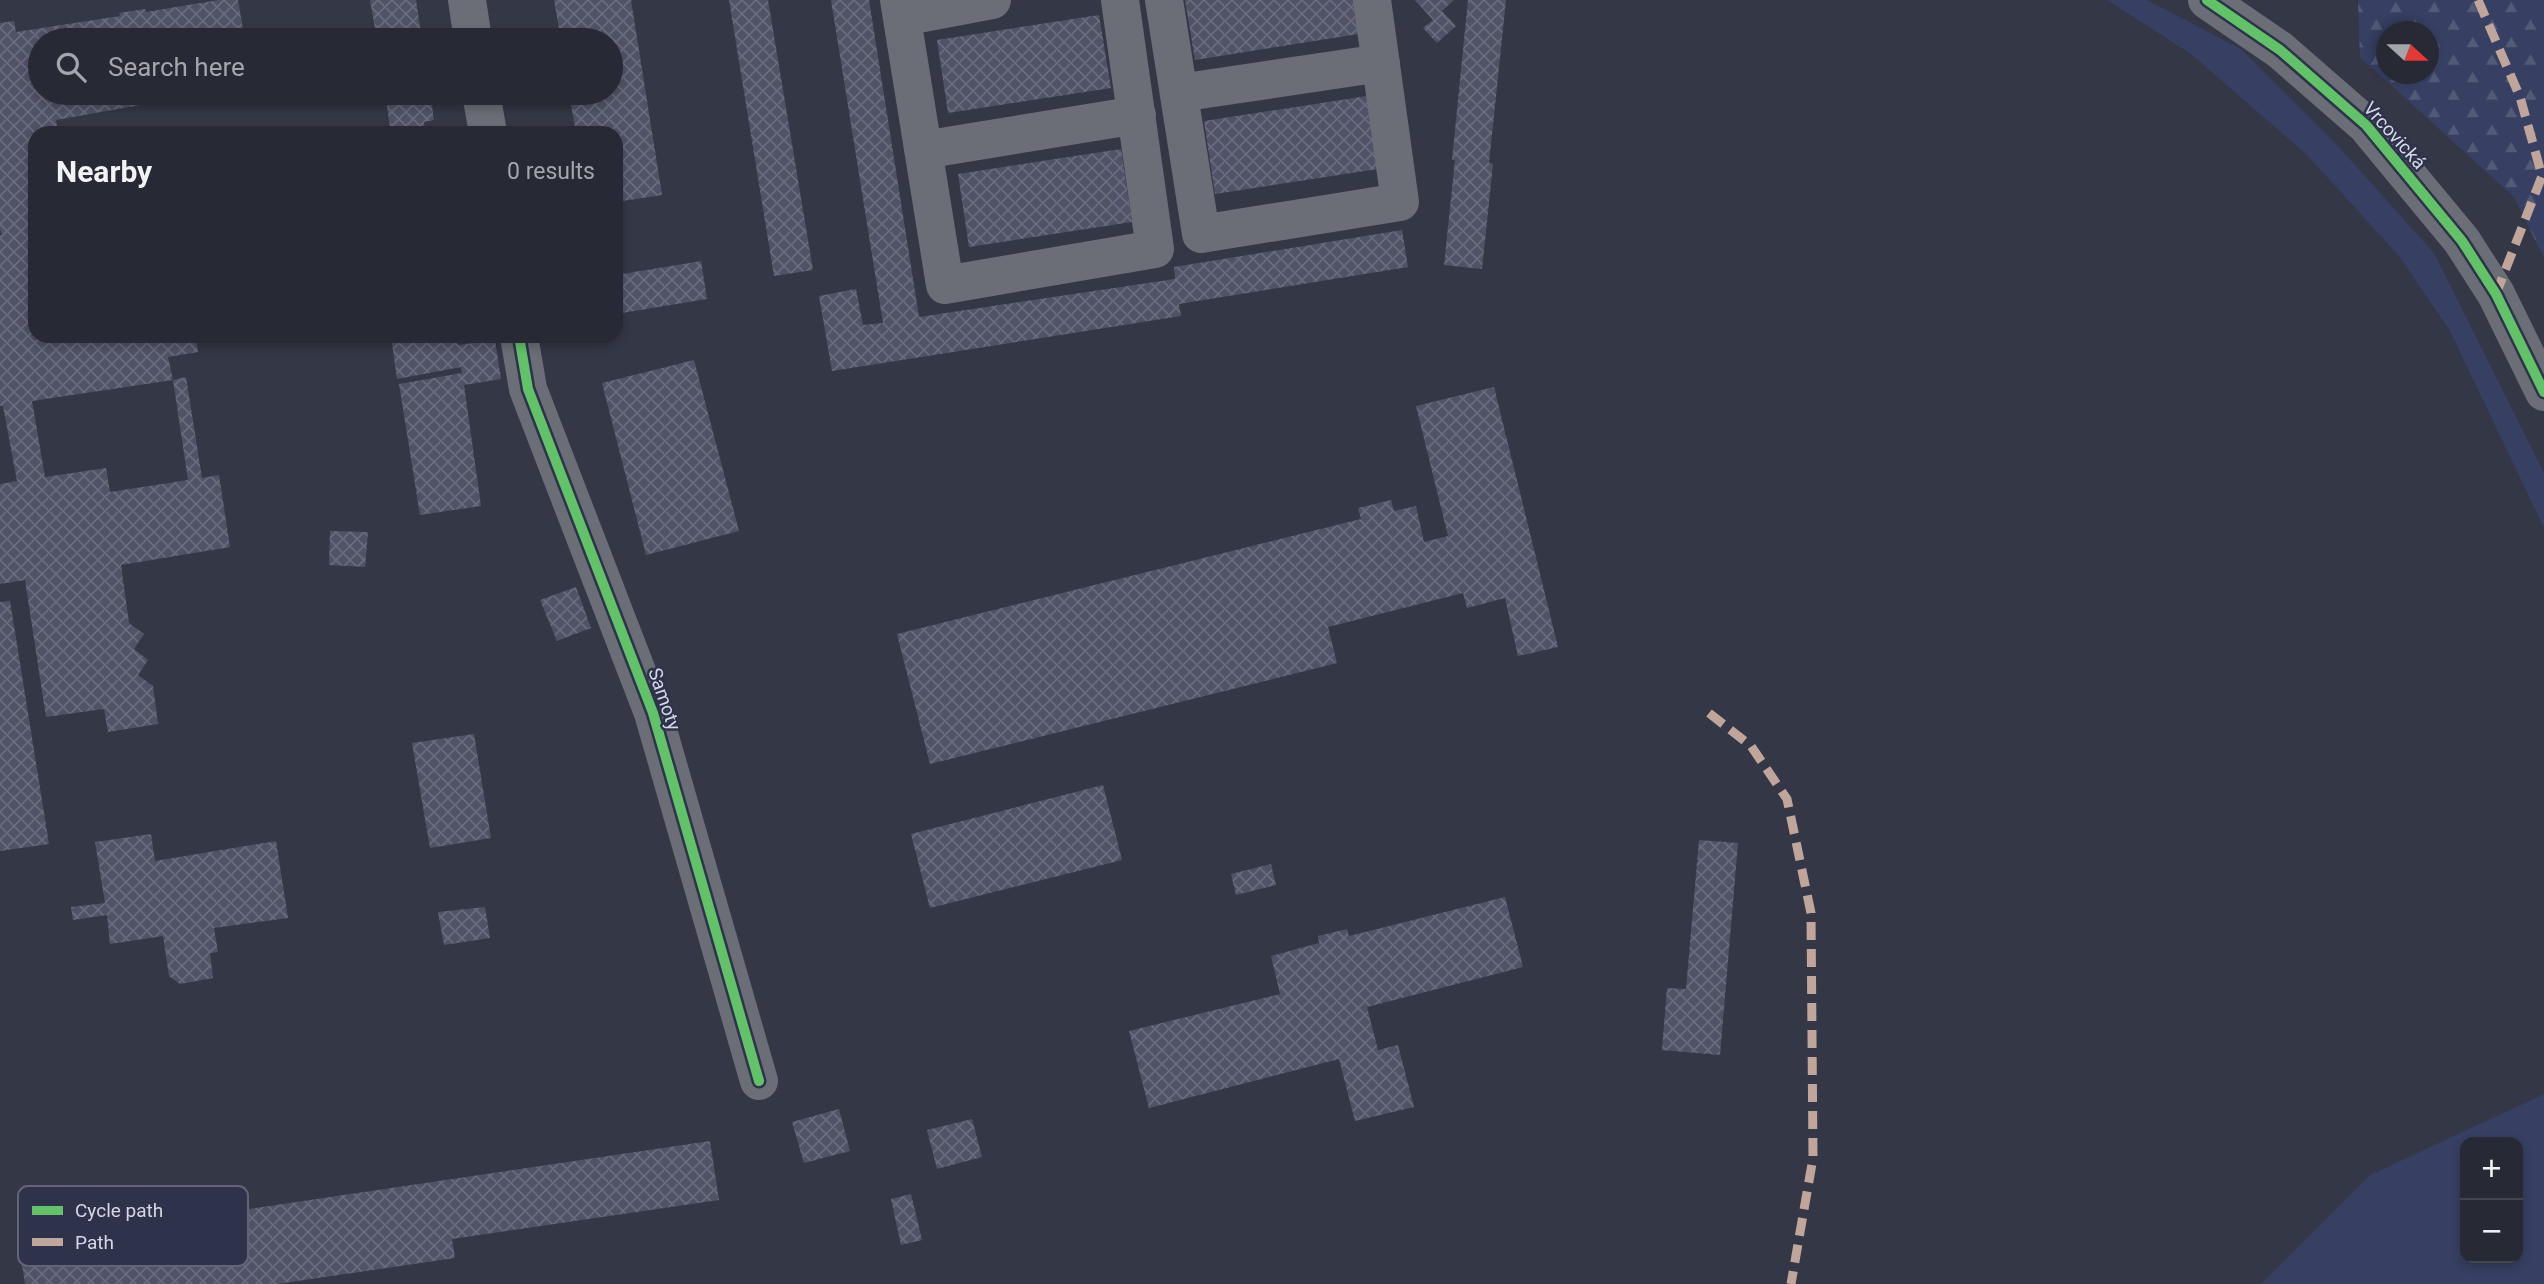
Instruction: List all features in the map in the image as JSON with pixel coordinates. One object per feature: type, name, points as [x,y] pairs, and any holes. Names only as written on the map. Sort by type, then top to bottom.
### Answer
[{"type":"street","points":[[467,0],[471,28]]},
{"type":"street","points":[[992,0],[901,8],[945,285],[1155,249],[1120,0]]},
{"type":"street","points":[[1164,0],[1201,234],[1401,202],[1372,0]]},
{"type":"street","name":"Vrcovická","points":[[2207,0],[2280,50],[2367,125],[2462,241],[2496,294],[2544,392]]},
{"type":"street","points":[[1179,93],[1381,63]]},
{"type":"street","points":[[483,105],[487,126]]},
{"type":"street","points":[[923,150],[1137,115]]},
{"type":"street","name":"Samoty","points":[[520,343],[528,389],[653,713],[759,1081]]},
{"type":"green space","points":[[2107,0],[2147,0],[2241,49],[2339,147],[2434,253],[2544,473],[2544,528],[2450,331],[2399,256],[2307,155],[2191,54]]},
{"type":"green space","points":[[2358,0],[2544,0],[2544,258],[2514,197],[2390,84],[2439,84],[2439,21],[2376,21],[2376,72],[2360,57]]},
{"type":"green space","points":[[2544,1094],[2544,1284],[2261,1284],[2370,1175]]},
{"type":"building","points":[[219,0],[238,0],[243,28],[42,28],[120,16],[119,13],[145,9],[146,12]]},
{"type":"building","points":[[370,0],[416,0],[420,28],[375,28]]},
{"type":"building","points":[[554,0],[631,0],[662,195],[623,201],[623,126],[575,126],[571,105],[623,105],[623,28],[559,28]]},
{"type":"building","points":[[729,0],[768,0],[813,270],[774,276]]},
{"type":"building","points":[[831,0],[869,0],[919,317],[1175,279],[1174,267],[1402,230],[1408,267],[1179,304],[1181,316],[832,371],[819,296],[856,289],[863,325],[883,323]]},
{"type":"building","points":[[1185,0],[1354,0],[1359,34],[1195,60]]},
{"type":"building","points":[[1415,0],[1454,0],[1442,11],[1456,26],[1437,43],[1423,28],[1433,20]]},
{"type":"building","points":[[1468,0],[1506,0],[1489,163],[1493,164],[1482,269],[1444,265]]},
{"type":"building","points":[[1099,15],[1111,88],[948,113],[937,40]]},
{"type":"building","points":[[14,21],[16,32],[28,30],[28,105],[140,105],[56,120],[57,126],[28,126],[28,343],[196,343],[198,352],[168,357],[173,380],[186,377],[202,478],[219,475],[230,547],[121,565],[129,623],[144,634],[134,649],[148,660],[138,675],[153,686],[158,724],[108,732],[104,709],[46,717],[25,580],[0,584],[0,484],[17,481],[3,406],[0,406],[0,23]],"holes":[[[173,380],[188,480],[110,492],[106,468],[45,477],[32,401]]]},
{"type":"building","points":[[1367,96],[1378,169],[1215,194],[1204,121]]},
{"type":"building","points":[[387,105],[432,105],[434,120],[424,122],[424,126],[390,126]]},
{"type":"building","points":[[1121,149],[1132,222],[969,247],[958,174]]},
{"type":"building","points":[[701,261],[707,299],[623,313],[623,274]]},
{"type":"building","points":[[392,343],[495,343],[501,379],[464,385],[481,506],[420,515],[399,384],[462,373],[461,367],[397,379]]},
{"type":"building","points":[[694,360],[739,531],[646,555],[602,383]]},
{"type":"building","points":[[1494,387],[1558,647],[1518,656],[1505,598],[1467,608],[1463,593],[1328,627],[1337,663],[930,764],[897,634],[1361,519],[1358,508],[1391,500],[1394,511],[1416,506],[1424,542],[1448,536],[1416,406]]},
{"type":"building","points":[[330,531],[368,532],[365,567],[329,565]]},
{"type":"building","points":[[576,587],[591,628],[557,641],[540,600]]},
{"type":"building","points":[[10,601],[49,844],[0,851],[0,602]]},
{"type":"building","points":[[474,734],[491,838],[430,848],[412,743]]},
{"type":"building","points":[[1103,785],[1122,860],[930,908],[911,834]]},
{"type":"building","points":[[151,834],[155,861],[276,841],[288,918],[214,928],[218,952],[210,953],[213,978],[180,984],[169,976],[163,936],[110,944],[107,915],[73,920],[71,907],[105,903],[95,842]]},
{"type":"building","points":[[1699,840],[1738,843],[1720,1055],[1662,1050],[1667,988],[1686,989]]},
{"type":"building","points":[[1271,864],[1276,885],[1236,895],[1231,874]]},
{"type":"building","points":[[1505,897],[1523,967],[1367,1007],[1378,1050],[1398,1045],[1414,1107],[1355,1121],[1339,1059],[1149,1108],[1129,1031],[1280,994],[1271,956],[1319,943],[1318,936],[1347,929],[1349,936]]},
{"type":"building","points":[[485,907],[490,938],[444,945],[438,912]]},
{"type":"building","points":[[839,1109],[850,1151],[804,1163],[792,1122]]},
{"type":"building","points":[[972,1119],[982,1157],[937,1169],[927,1130]]},
{"type":"building","points":[[710,1141],[719,1200],[452,1239],[455,1258],[277,1284],[25,1284],[22,1266],[248,1266],[248,1209]]},
{"type":"building","points":[[911,1194],[922,1240],[901,1245],[891,1199]]},
{"type":"marked path","points":[[2478,0],[2520,97],[2542,176],[2496,294]]},
{"type":"marked path","points":[[1709,713],[1751,746],[1787,799],[1811,913],[1813,1158],[1791,1284]]},
{"type":"cycle path","points":[[2207,0],[2280,50],[2366,125],[2462,241],[2496,294],[2544,392]]},
{"type":"cycle path","points":[[520,343],[528,389],[653,713],[759,1081]]}]
